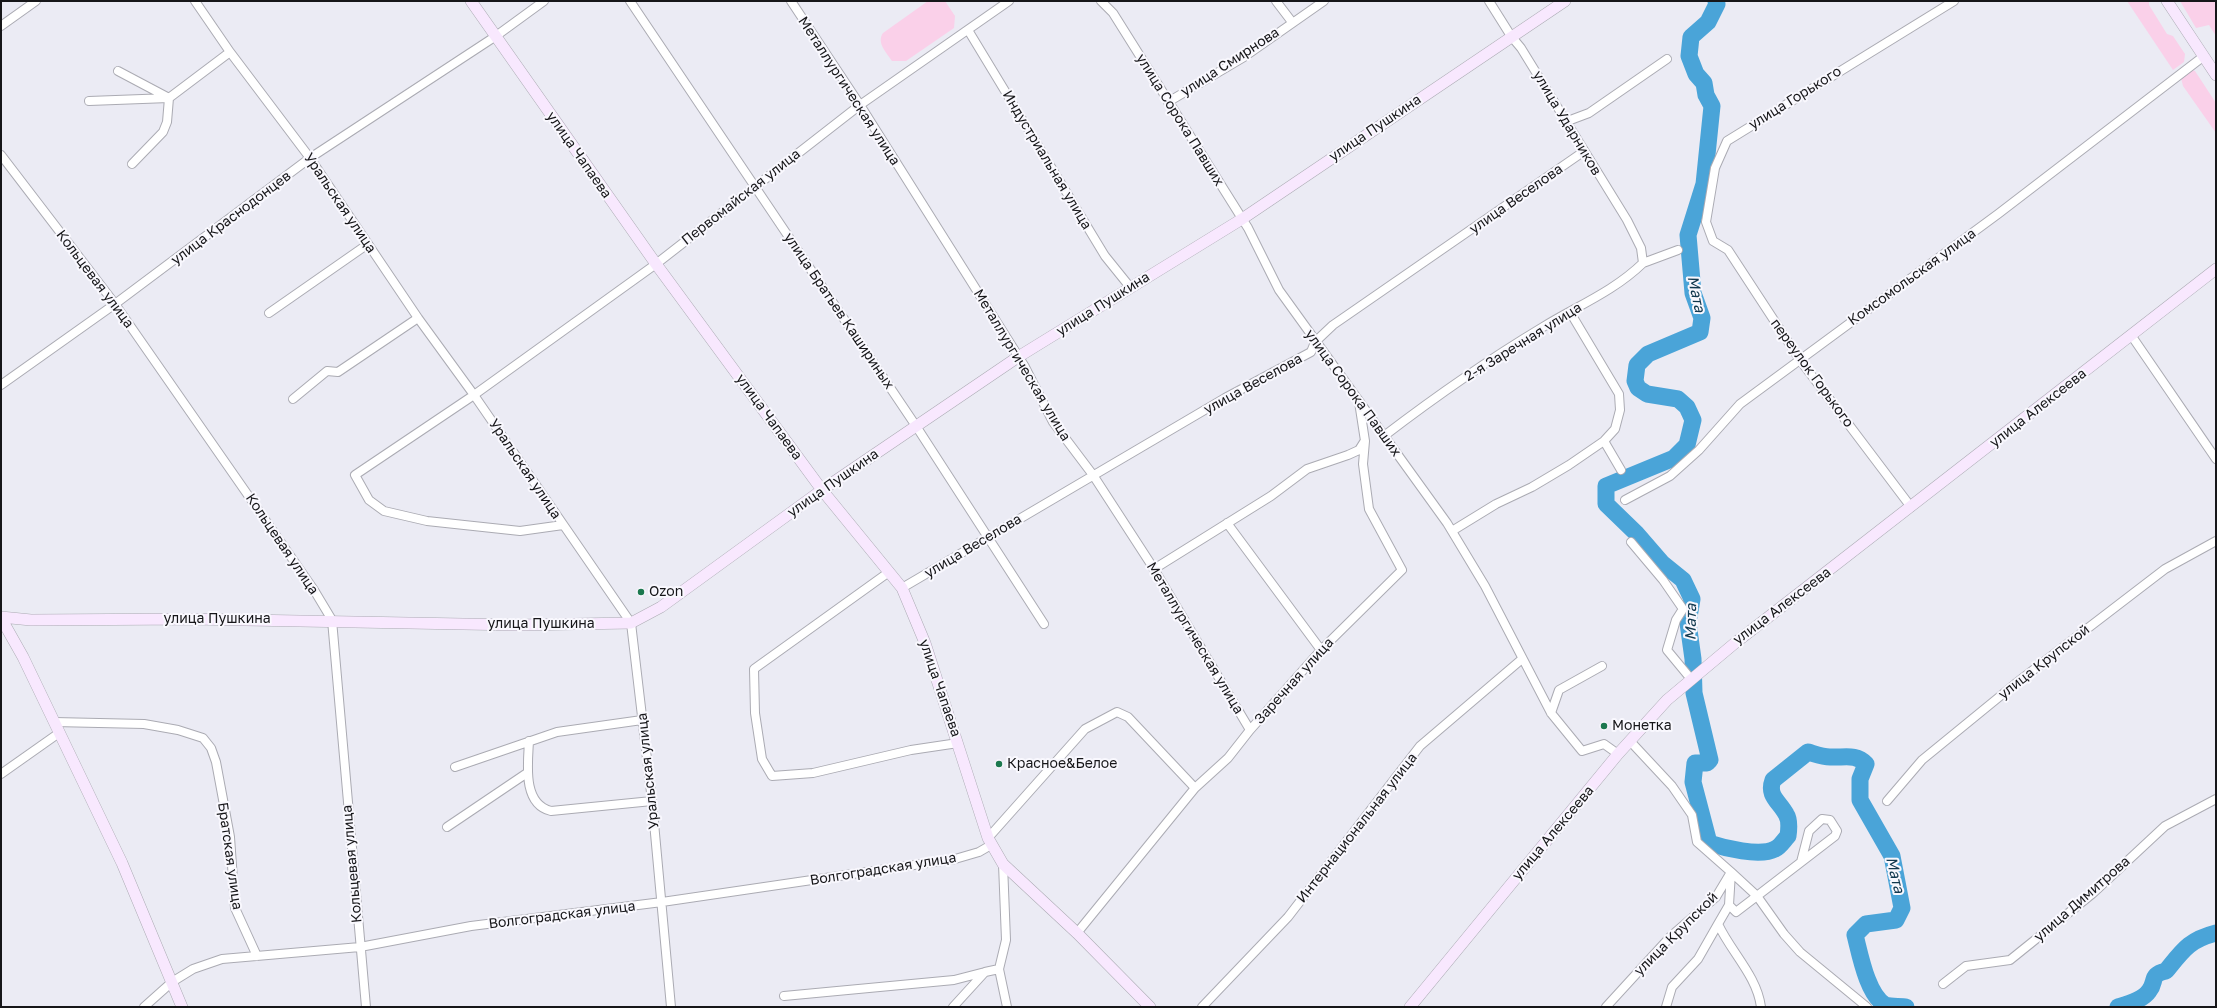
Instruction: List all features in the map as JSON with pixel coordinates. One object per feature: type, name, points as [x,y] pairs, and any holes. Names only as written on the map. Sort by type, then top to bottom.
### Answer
[{"type":"street","points":[[1,26],[36,1]]},
{"type":"street","name":"Уральская улица","points":[[194,1],[230,52],[310,158],[418,318],[474,395],[631,623],[652,801],[671,1007]]},
{"type":"street","name":"улица Чапаева","points":[[472,1],[656,264],[822,490],[902,588],[925,643],[990,842],[1003,864],[1077,933],[1150,1007]]},
{"type":"street","name":"улица Краснодонцев","points":[[1,385],[115,304],[310,158],[496,36],[544,1]]},
{"type":"street","name":"улица Братьев Кашириных","points":[[630,1],[756,186],[916,426],[1044,624]]},
{"type":"street","name":"Металлургическая улица","points":[[791,1],[860,105],[1018,357],[1053,422],[1093,475],[1154,569],[1250,730]]},
{"type":"street","name":"Первомайская улица","points":[[563,525],[520,530],[427,521],[384,511],[369,500],[354,475],[474,395],[656,264],[860,105],[1009,1]]},
{"type":"street","name":"улица Сорока Павших","points":[[1101,1],[1112,13],[1242,219],[1279,290],[1315,342],[1417,479],[1452,531],[1485,586],[1551,713],[1582,751],[1604,744],[1618,754]]},
{"type":"street","name":"улица Смирнова","points":[[1276,1],[1292,22]]},
{"type":"street","name":"улица Смирнова","points":[[1168,102],[1244,57],[1324,1]]},
{"type":"street","name":"улица Ударников","points":[[1489,1],[1627,220],[1641,248],[1643,263]]},
{"type":"street","name":"улица Пушкина","points":[[1,617],[31,620],[332,620],[518,625],[631,623],[661,607],[822,490],[1018,357],[1242,219],[1510,36],[1565,1]]},
{"type":"street","name":"улица Горького","points":[[1714,242],[1706,222],[1715,168],[1727,141],[1954,1]]},
{"type":"street","points":[[2167,1],[2216,75]]},
{"type":"street","name":"Индустриальная улица","points":[[968,30],[1105,256],[1130,287]]},
{"type":"street","points":[[89,101],[169,98],[230,52]]},
{"type":"street","name":"Комсомольская улица","points":[[1625,500],[1670,476],[1699,450],[1740,404],[1998,214],[2204,56]]},
{"type":"street","points":[[1565,122],[1589,113],[1667,59]]},
{"type":"street","points":[[118,71],[169,98]]},
{"type":"street","points":[[132,164],[163,132],[167,122],[169,98]]},
{"type":"street","name":"улица Веселова","points":[[902,588],[988,536],[1225,398],[1311,352],[1315,342],[1333,325],[1583,152]]},
{"type":"street","name":"Кольцевая улица","points":[[1,155],[115,304],[314,590],[332,620],[366,1007]]},
{"type":"street","name":"переулок Горького","points":[[1714,242],[1728,250],[1800,360],[1911,507]]},
{"type":"street","points":[[269,313],[368,244]]},
{"type":"street","name":"2-я Заречная улица","points":[[1384,436],[1501,353],[1555,319],[1612,288],[1643,263],[1678,250]]},
{"type":"street","name":"улица Алексеева","points":[[1410,1007],[1618,754],[1667,700],[1734,643],[2216,269]]},
{"type":"street","points":[[1452,531],[1496,504],[1532,486],[1604,442],[1615,429],[1620,410],[1619,394],[1570,312]]},
{"type":"street","points":[[293,399],[327,371],[338,372],[418,318]]},
{"type":"street","points":[[2130,335],[2216,459]]},
{"type":"street","name":"Заречная улица","points":[[1077,933],[1195,788],[1228,758],[1250,730],[1321,650],[1402,570],[1369,509],[1363,464],[1365,441],[1359,401]]},
{"type":"street","points":[[1154,569],[1271,496],[1307,469],[1359,450],[1365,441]]},
{"type":"street","points":[[1604,442],[1621,470]]},
{"type":"street","points":[[1227,523],[1321,650]]},
{"type":"street","name":"улица Крупской","points":[[1886,801],[1922,760],[2015,684],[2165,569],[2216,541]]},
{"type":"street","points":[[1631,542],[1663,580],[1684,609],[1676,620],[1667,650],[1688,682]]},
{"type":"street","points":[[889,572],[754,669],[755,713],[762,759],[772,776],[813,773],[910,750],[958,743]]},
{"type":"street","points":[[1,617],[23,657],[122,863],[182,1007]]},
{"type":"street","name":"Интернациональная улица","points":[[1202,1007],[1288,917],[1420,746],[1522,659]]},
{"type":"street","points":[[1551,713],[1559,690],[1602,666]]},
{"type":"street","points":[[990,842],[1085,729],[1116,712],[1128,717],[1195,788]]},
{"type":"street","points":[[455,767],[529,740],[557,732],[642,720]]},
{"type":"street","name":"Братская улица","points":[[54,722],[144,724],[178,730],[203,738],[211,748],[216,762],[230,837],[234,908],[257,956]]},
{"type":"street","points":[[1,774],[59,733]]},
{"type":"street","points":[[529,740],[527,773],[532,795],[544,810],[552,811],[652,801]]},
{"type":"street","points":[[1630,741],[1672,786],[1692,815],[1697,842],[1757,896],[1784,934],[1800,952],[1867,1007]]},
{"type":"street","points":[[447,828],[527,773]]},
{"type":"street","name":"улица Димитрова","points":[[1943,984],[1966,966],[2010,960],[2092,894],[2165,826],[2216,799]]},
{"type":"street","points":[[1729,905],[1736,912],[1835,836],[1837,831],[1830,820],[1822,819],[1809,831],[1801,862]]},
{"type":"street","name":"Волгоградская улица","points":[[144,1007],[172,982],[193,969],[222,959],[360,947],[471,926],[662,902],[955,859],[979,852],[990,842]]},
{"type":"street","points":[[1003,864],[1006,940],[998,969],[1007,1007]]},
{"type":"street","points":[[1666,1007],[1672,987],[1698,959],[1729,905],[1731,872]]},
{"type":"street","name":"улица Крупской","points":[[1606,1007],[1671,936],[1716,897],[1731,872]]},
{"type":"street","points":[[1718,924],[1727,943],[1752,980],[1760,1007]]},
{"type":"street","points":[[784,996],[954,980],[998,969]]},
{"type":"street","points":[[952,1007],[985,972]]},
{"type":"shaded area","points":[[928,1],[945,1],[955,16],[954,28],[906,61],[892,61],[881,44],[881,37],[883,33]]},
{"type":"shaded area","points":[[2127,1],[2149,1],[2149,5],[2167,34],[2173,36],[2185,54],[2184,62],[2173,70]]},
{"type":"shaded area","points":[[2180,1],[2216,1],[2216,36],[2209,25],[2196,28]]},
{"type":"shaded area","points":[[2190,69],[2195,71],[2216,103],[2216,133],[2183,86],[2181,78]]},
{"type":"waterway","name":"Мата","points":[[1716,1],[1717,4],[1708,22],[1691,37],[1689,56],[1696,74],[1704,83],[1706,95],[1712,106],[1704,184],[1688,235],[1693,293],[1702,318],[1700,332],[1648,354],[1637,365],[1635,381],[1638,388],[1647,394],[1678,399],[1687,407],[1693,420],[1687,445],[1674,458],[1606,486],[1606,504],[1636,533],[1662,563],[1683,580],[1692,599],[1688,623],[1693,659],[1694,693],[1710,760],[1707,763],[1695,763],[1693,782],[1709,843],[1751,852],[1768,851],[1779,847],[1788,836],[1789,822],[1786,814],[1773,794],[1773,780],[1808,752],[1827,757],[1854,757],[1866,764],[1860,779],[1860,800],[1892,856],[1902,908],[1896,920],[1866,924],[1855,935],[1865,973],[1873,992],[1879,1000],[1887,1006],[1906,1007]]},
{"type":"waterway","name":"Мата","points":[[2118,1007],[2143,997],[2151,987],[2155,976],[2166,971],[2187,947],[2199,939],[2216,933]]},
{"type":"place","name":"Ozon","points":[[641,592]]},
{"type":"place","name":"Монетка","points":[[1604,726]]},
{"type":"place","name":"Красное&Белое","points":[[999,764]]}]
